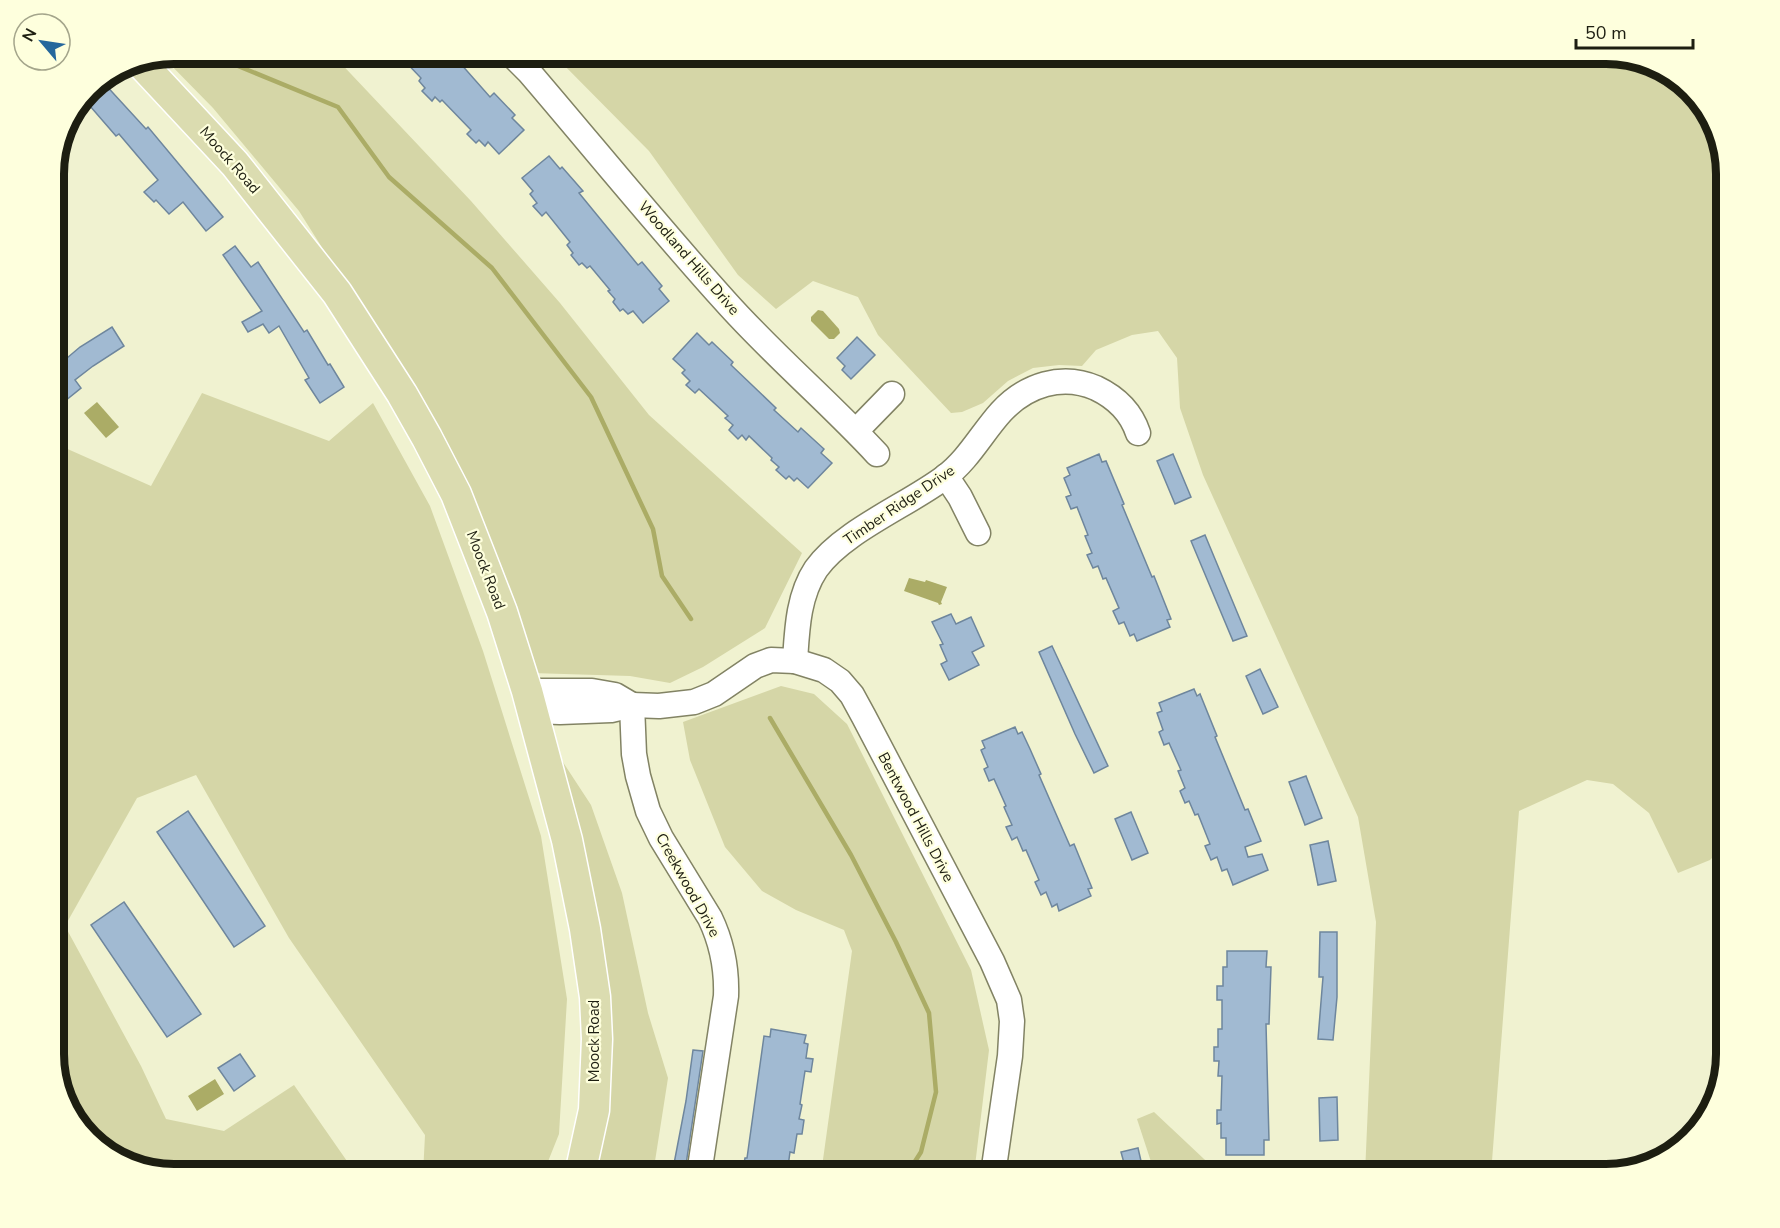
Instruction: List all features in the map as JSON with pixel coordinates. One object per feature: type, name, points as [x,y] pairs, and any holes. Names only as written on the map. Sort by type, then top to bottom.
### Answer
[{"type":"main road","name":"Moock Road","points":[[146,69],[235,164],[337,293],[396,384],[456,494],[502,612],[530,701],[567,840],[585,928],[595,997],[597,1039],[594,1110],[582,1164]]},
{"type":"street","name":"Woodland Hills Drive","points":[[522,65],[726,302],[790,369],[877,454]]},
{"type":"street","name":"Timber Ridge Drive","points":[[795,661],[798,622],[808,584],[817,569],[829,555],[856,534],[946,477],[1003,410],[1023,394],[1047,383],[1068,381],[1083,383],[1112,397],[1134,421],[1138,433]]},
{"type":"street","points":[[856,431],[892,394]]},
{"type":"street","points":[[946,477],[960,497],[978,533]]},
{"type":"street","name":"Bentwood Hills Drive","points":[[530,701],[560,712],[611,710],[632,705],[659,706],[694,702],[714,694],[754,666],[771,660],[795,661],[824,670],[840,681],[852,695],[1003,983],[1009,1000],[1012,1021],[1010,1056],[994,1164]]},
{"type":"street","name":"Creekwood Drive","points":[[632,705],[634,754],[648,811],[661,838],[710,918],[724,956],[727,979],[726,996],[701,1164]]},
{"type":"green space","points":[[1606,64],[1634,68],[1648,73],[1667,83],[1688,102],[1697,113],[1710,139],[1716,174],[1716,854],[1710,860],[1678,873],[1649,813],[1613,784],[1587,780],[1519,811],[1492,1164],[1365,1164],[1376,922],[1358,817],[1203,475],[1180,408],[1177,358],[1158,331],[1132,335],[1096,350],[1082,366],[1059,365],[1033,368],[1008,381],[983,403],[962,412],[951,413],[878,335],[858,297],[813,281],[776,309],[738,275],[649,151],[564,65]]},
{"type":"green space","points":[[171,65],[342,65],[471,201],[560,303],[649,415],[802,553],[765,628],[703,667],[670,683],[630,676],[531,673],[415,395],[299,211],[213,108]]},
{"type":"green space","points":[[202,393],[329,441],[373,403],[430,506],[483,651],[541,836],[567,999],[559,1134],[547,1164],[424,1164],[425,1135],[289,938],[196,775],[137,798],[65,926],[65,448],[151,486]]},
{"type":"green space","points":[[781,686],[814,694],[847,724],[971,970],[989,1050],[975,1164],[822,1164],[852,951],[844,930],[796,910],[762,891],[725,847],[690,760],[683,722]]},
{"type":"green space","points":[[557,753],[591,805],[622,893],[648,1013],[668,1078],[655,1164],[590,1164],[605,1096]]},
{"type":"green space","points":[[65,926],[141,1066],[166,1119],[224,1131],[294,1085],[349,1164],[160,1163],[132,1155],[113,1145],[87,1121],[70,1089],[65,1061]]},
{"type":"green space","points":[[1154,1112],[1209,1164],[1152,1164],[1137,1119]]},
{"type":"shaded area","points":[[818,310],[823,311],[839,329],[840,333],[834,339],[829,339],[811,321],[811,317]]},
{"type":"shaded area","points":[[97,402],[119,427],[106,438],[84,413]]},
{"type":"shaded area","points":[[909,578],[925,582],[926,580],[947,587],[942,604],[939,605],[904,591]]},
{"type":"shaded area","points":[[215,1079],[224,1094],[197,1111],[188,1096]]},
{"type":"building","points":[[408,65],[462,65],[490,97],[494,93],[515,115],[512,118],[524,130],[499,154],[488,142],[485,146],[479,140],[476,143],[467,134],[471,130],[442,100],[440,102],[435,97],[432,101],[422,91],[425,88],[419,81],[421,78]]},
{"type":"building","points":[[108,87],[146,129],[148,127],[223,217],[206,231],[183,202],[169,214],[156,200],[154,202],[144,192],[158,180],[119,134],[116,136],[90,106],[85,110]]},
{"type":"building","points":[[549,156],[583,191],[579,193],[638,265],[642,262],[662,286],[659,289],[669,301],[643,323],[633,311],[628,314],[623,309],[620,311],[613,302],[615,299],[608,291],[610,290],[590,266],[587,268],[582,263],[579,265],[571,255],[573,253],[567,245],[570,242],[546,212],[542,216],[533,206],[537,203],[530,194],[533,191],[522,178]]},
{"type":"building","points":[[235,246],[251,267],[258,262],[304,332],[307,330],[344,387],[320,403],[305,380],[309,378],[279,326],[269,333],[263,324],[248,332],[242,322],[262,311],[223,255]]},
{"type":"building","points":[[112,327],[124,346],[75,380],[81,388],[65,401],[65,360],[80,347]]},
{"type":"building","points":[[697,333],[709,345],[712,342],[733,362],[731,365],[798,432],[801,428],[824,449],[821,453],[832,463],[808,488],[797,478],[794,481],[789,476],[786,479],[776,470],[779,467],[771,460],[772,458],[749,436],[746,440],[742,435],[738,439],[729,430],[733,425],[725,418],[728,416],[699,389],[695,393],[686,385],[690,381],[682,373],[685,370],[673,359]]},
{"type":"building","points":[[857,337],[875,355],[851,379],[842,370],[845,366],[837,358]]},
{"type":"building","points":[[1099,454],[1102,462],[1106,461],[1124,504],[1122,505],[1171,619],[1167,620],[1170,627],[1137,641],[1134,634],[1130,636],[1124,622],[1119,624],[1113,611],[1119,608],[1106,578],[1103,579],[1098,566],[1093,568],[1087,555],[1092,553],[1077,507],[1071,509],[1066,497],[1071,495],[1064,478],[1070,475],[1067,468]]},
{"type":"building","points":[[1173,454],[1191,497],[1175,504],[1157,461]]},
{"type":"building","points":[[1205,535],[1247,636],[1233,641],[1191,541]]},
{"type":"building","points":[[951,614],[956,624],[971,617],[984,646],[972,652],[979,665],[949,680],[941,664],[947,661],[940,645],[943,644],[932,622]]},
{"type":"building","points":[[1052,646],[1108,766],[1094,773],[1039,652]]},
{"type":"building","points":[[1260,669],[1278,707],[1263,714],[1246,676]]},
{"type":"building","points":[[1194,689],[1197,696],[1200,694],[1245,810],[1248,809],[1261,841],[1245,847],[1248,857],[1262,854],[1268,870],[1233,885],[1227,869],[1222,871],[1217,857],[1211,860],[1205,846],[1210,844],[1198,814],[1195,815],[1189,801],[1185,803],[1180,791],[1185,788],[1178,771],[1181,770],[1169,743],[1164,745],[1159,732],[1163,730],[1157,713],[1162,711],[1159,703]]},
{"type":"building","points":[[1015,727],[1018,734],[1022,732],[1070,846],[1074,844],[1092,888],[1088,889],[1091,896],[1059,911],[1057,904],[1052,907],[1046,892],[1041,895],[1035,882],[1039,880],[1026,850],[1023,851],[1017,837],[1012,840],[1006,827],[1012,825],[994,779],[989,781],[984,769],[988,767],[981,750],[985,748],[982,741]]},
{"type":"building","points":[[1306,776],[1322,818],[1305,825],[1289,782]]},
{"type":"building","points":[[188,811],[265,926],[234,947],[157,832]]},
{"type":"building","points":[[1131,812],[1148,853],[1132,860],[1115,819]]},
{"type":"building","points":[[1328,841],[1336,881],[1318,885],[1310,845]]},
{"type":"building","points":[[124,902],[201,1014],[167,1037],[91,925]]},
{"type":"building","points":[[1320,932],[1337,932],[1337,997],[1333,1040],[1318,1039],[1323,977],[1319,977]]},
{"type":"building","points":[[1227,951],[1267,951],[1266,967],[1271,967],[1269,1024],[1266,1024],[1269,1140],[1264,1140],[1264,1155],[1226,1155],[1226,1138],[1221,1138],[1221,1123],[1217,1124],[1217,1110],[1221,1110],[1222,1076],[1218,1076],[1219,1061],[1214,1061],[1214,1047],[1218,1047],[1218,1029],[1222,1029],[1222,1000],[1217,1000],[1217,986],[1223,986],[1223,967],[1227,967]]},
{"type":"building","points":[[771,1029],[806,1035],[804,1043],[808,1044],[806,1058],[813,1059],[811,1072],[805,1071],[800,1104],[802,1105],[799,1119],[804,1120],[802,1134],[797,1134],[794,1153],[790,1152],[788,1164],[744,1164],[747,1158],[764,1036],[770,1037]]},
{"type":"building","points":[[693,1050],[703,1051],[686,1164],[674,1164]]},
{"type":"building","points":[[240,1054],[255,1076],[234,1091],[218,1068]]},
{"type":"building","points":[[1337,1097],[1338,1140],[1320,1141],[1319,1098]]},
{"type":"building","points":[[1138,1148],[1142,1164],[1124,1164],[1121,1152]]},
{"type":"waterway","points":[[236,65],[338,107],[389,177],[492,268],[591,397],[653,529],[662,576],[691,619]]},
{"type":"waterway","points":[[770,718],[851,855],[896,942],[929,1013],[936,1092],[921,1152],[913,1164]]}]
